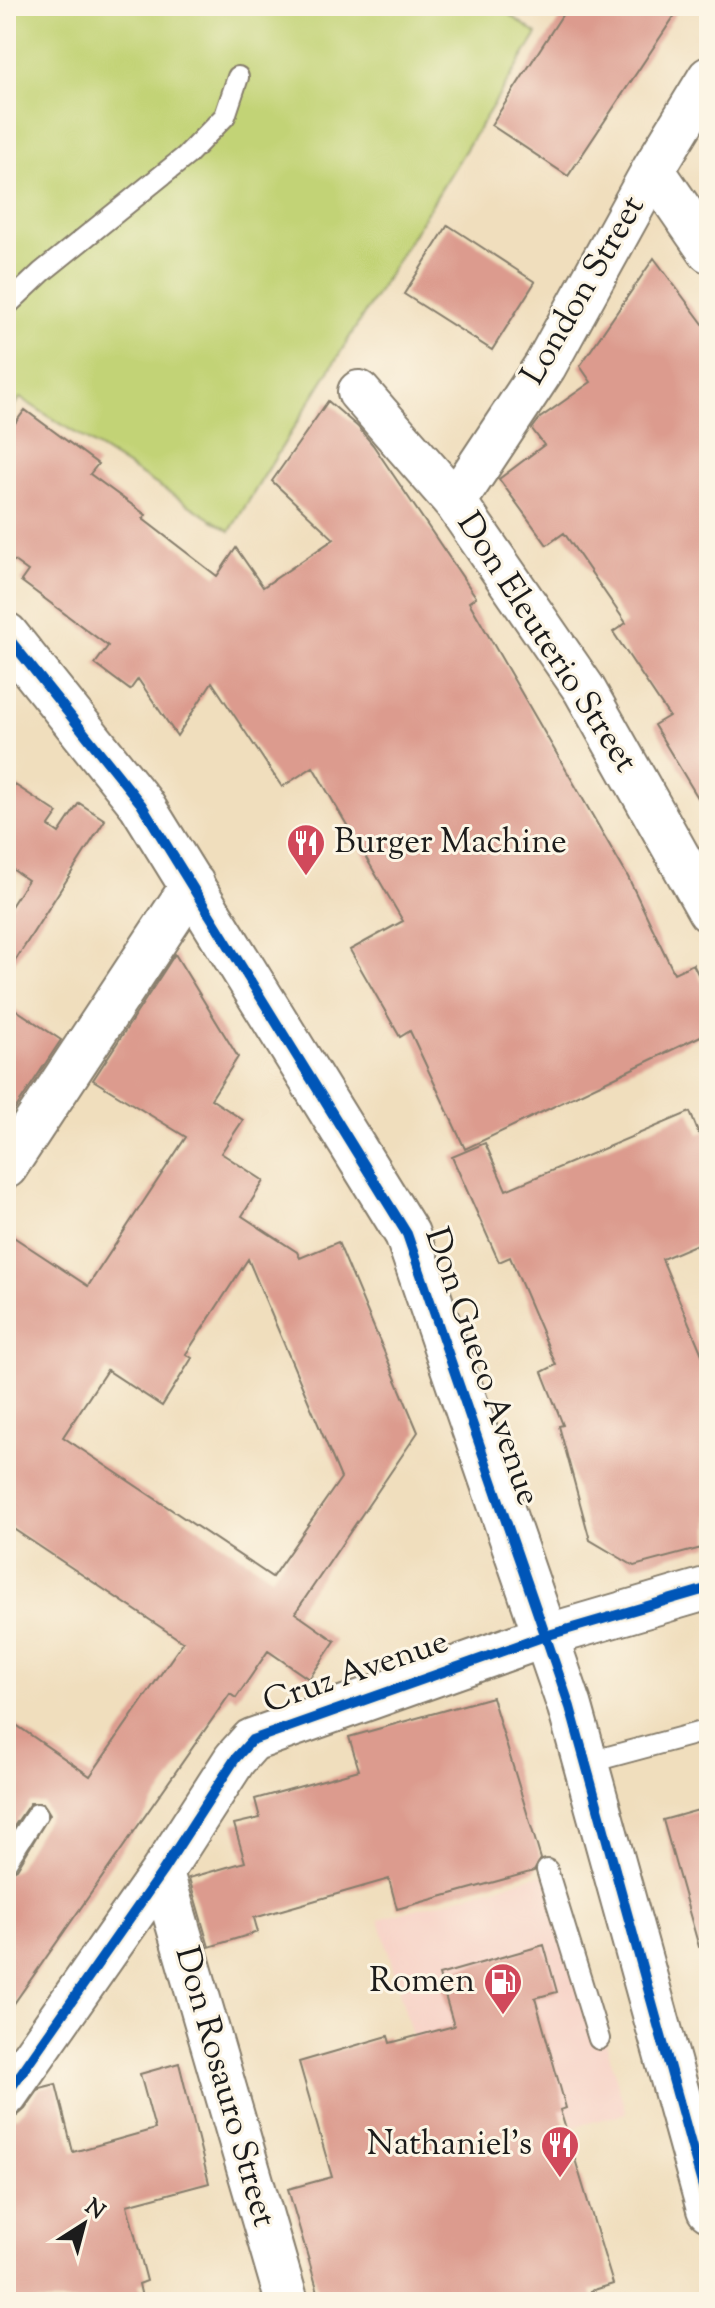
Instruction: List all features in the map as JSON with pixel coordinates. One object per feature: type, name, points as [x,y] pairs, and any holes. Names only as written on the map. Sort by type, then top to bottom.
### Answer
[{"type":"main road","name":"Don Gueco Avenue","points":[[7,638],[141,804],[407,1234],[570,1707],[709,2209]]},
{"type":"street","name":"London Street","points":[[455,502],[545,366],[653,170],[709,78]]},
{"type":"street","points":[[653,170],[709,251]]},
{"type":"street","name":"Don Eleuterio Street","points":[[359,392],[455,502],[584,689],[709,911]]},
{"type":"street","points":[[6,1167],[193,884]]},
{"type":"street","name":"Cruz Avenue","points":[[11,2078],[162,1872],[235,1759],[252,1740],[545,1636],[709,1588]]},
{"type":"street","name":"Don Rosauro Street","points":[[162,1872],[287,2302]]},
{"type":"lane","points":[[6,306],[42,272],[186,156],[225,116],[238,77]]},
{"type":"lane","points":[[586,1763],[709,1730]]},
{"type":"lane","points":[[6,1862],[37,1814]]},
{"type":"lane","points":[[547,1870],[599,2039]]},
{"type":"shaded area","name":"Romen","points":[[557,1870],[626,2113],[573,2127],[569,2115],[444,2149],[379,1919]]},
{"type":"green space","points":[[6,6],[497,6],[537,34],[230,531],[20,398],[6,417]]},
{"type":"building","points":[[568,6],[681,6],[568,176],[491,125]]},
{"type":"building","points":[[448,225],[535,282],[492,350],[404,294]]},
{"type":"building","points":[[654,258],[709,332],[709,816],[654,725],[669,716],[613,632],[626,623],[564,533],[547,545],[499,479],[544,445],[532,429],[540,418],[591,382],[580,366]]},
{"type":"building","points":[[328,401],[373,445],[476,597],[469,602],[628,877],[674,973],[693,964],[709,996],[709,1032],[465,1149],[410,1031],[400,1037],[350,950],[403,921],[313,767],[282,787],[212,682],[177,736],[138,679],[130,690],[95,664],[108,646],[21,581],[28,571],[6,555],[6,435],[25,410],[98,464],[90,474],[146,515],[143,519],[217,576],[236,548],[263,587],[334,539],[272,481]]},
{"type":"building","points":[[6,779],[58,813],[49,826],[59,833],[79,803],[105,820],[6,975],[6,914],[28,880],[6,865]]},
{"type":"building","points":[[175,954],[238,1057],[211,1099],[243,1120],[221,1153],[264,1181],[242,1216],[297,1252],[300,1258],[338,1242],[418,1432],[295,1613],[335,1641],[309,1679],[268,1651],[236,1698],[230,1694],[6,2015],[6,1875],[17,1869],[50,1814],[43,1803],[30,1803],[6,1838],[6,1718],[90,1776],[183,1642],[6,1524],[6,1232],[88,1286],[186,1137],[93,1080]],"holes":[[[248,1259],[341,1478],[272,1577],[63,1437],[107,1370],[162,1406],[192,1358],[186,1354]]]},
{"type":"building","points":[[6,1003],[61,1040],[6,1123]]},
{"type":"building","points":[[690,1112],[699,1134],[709,1130],[709,1239],[662,1259],[709,1371],[709,1546],[634,1566],[590,1540],[559,1426],[563,1425],[542,1372],[556,1365],[510,1257],[499,1262],[452,1157],[485,1143],[506,1190]]},
{"type":"building","points":[[492,1697],[541,1859],[534,1871],[397,1909],[389,1879],[254,1918],[258,1932],[209,1947],[189,1878],[245,1862],[234,1824],[260,1818],[255,1799],[359,1770],[349,1737]]},
{"type":"building","points":[[709,1807],[709,1946],[699,1947],[663,1820]]},
{"type":"building","points":[[544,1945],[557,1992],[535,1998],[566,2108],[560,2110],[613,2284],[591,2291],[595,2302],[321,2302],[288,2189],[332,2177],[299,2062],[388,2036],[390,2043],[454,2026],[439,1975]]},
{"type":"building","points":[[179,2063],[209,2183],[127,2205],[147,2281],[139,2284],[143,2302],[6,2302],[6,2119],[17,2116],[25,2109],[40,2088],[56,2084],[73,2152],[155,2129],[140,2074]]},
{"type":"cycle path","points":[[6,635],[141,804],[407,1234],[570,1707],[709,2209]]},
{"type":"cycle path","points":[[6,2095],[162,1872],[235,1759],[252,1740],[545,1636],[709,1588]]},
{"type":"place","name":"Burger Machine","points":[[306,877]]},
{"type":"place","name":"Romen","points":[[503,2016]]},
{"type":"place","name":"Nathaniel's","points":[[560,2179]]}]
